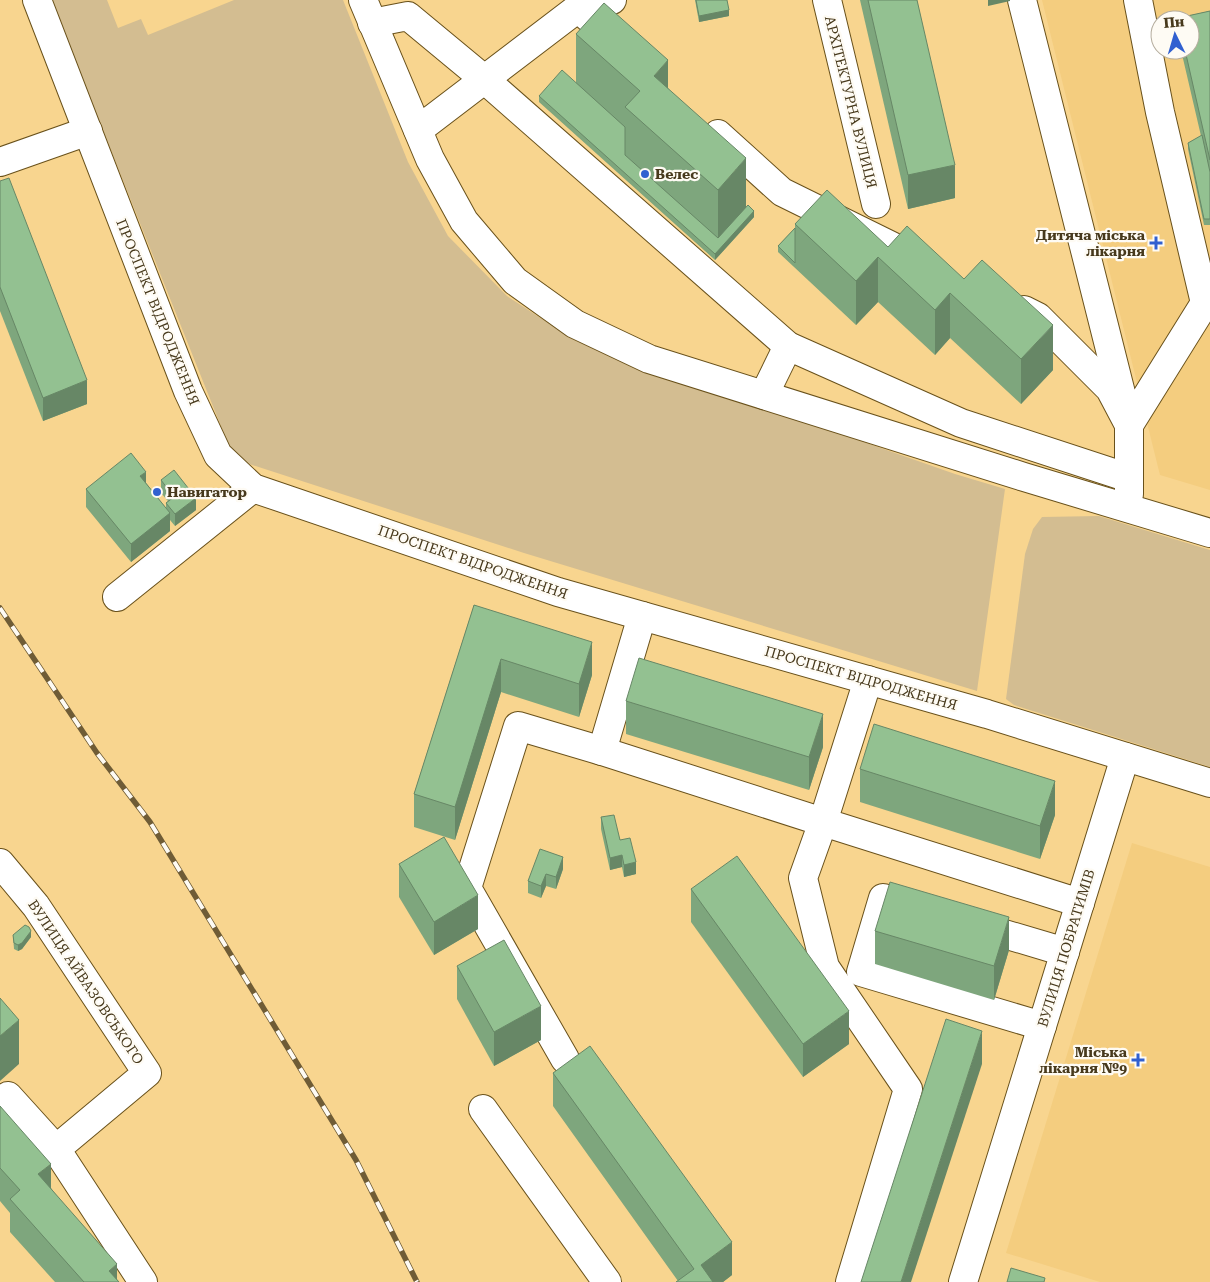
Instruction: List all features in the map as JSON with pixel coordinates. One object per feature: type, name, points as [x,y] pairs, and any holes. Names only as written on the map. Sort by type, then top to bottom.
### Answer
[{"type":"main road","name":"ПРОСПЕКТ ВІДРОДЖЕННЯ","points":[[37,0],[188,391],[218,455],[253,488],[558,592],[987,714],[1210,783]]},
{"type":"main road","points":[[418,130],[578,8],[612,0]]},
{"type":"main road","name":"АРХІТЕКТУРНА ВУЛИЦЯ","points":[[827,0],[876,204]]},
{"type":"main road","points":[[1022,0],[1129,425],[1130,509]]},
{"type":"main road","points":[[1129,425],[1205,303],[1160,112],[1138,0]]},
{"type":"main road","points":[[578,8],[636,61]]},
{"type":"main road","points":[[1129,478],[961,423],[788,346],[484,80],[408,16],[368,12],[430,159],[464,221],[515,281],[576,324],[641,355],[1210,533]]},
{"type":"main road","points":[[702,120],[782,192],[947,273]]},
{"type":"main road","points":[[0,162],[88,132]]},
{"type":"main road","points":[[1005,301],[1038,317],[1110,389],[1129,425]]},
{"type":"main road","points":[[764,395],[788,346]]},
{"type":"main road","points":[[117,598],[253,488]]},
{"type":"main road","points":[[602,752],[642,616]]},
{"type":"main road","points":[[850,1282],[908,1089],[825,967],[803,878],[823,822],[868,680]]},
{"type":"main road","points":[[565,1058],[467,888],[518,726],[1080,903]]},
{"type":"main road","name":"ВУЛИЦЯ ПОБРАТИМІВ","points":[[963,1282],[1125,757]]},
{"type":"main road","name":"ВУЛИЦЯ АЙВАЗОВСЬКОГО","points":[[0,863],[36,906],[147,1073],[56,1149]]},
{"type":"main road","points":[[1042,1026],[861,972],[883,898],[1065,952]]},
{"type":"main road","points":[[8,1096],[56,1149],[143,1282]]},
{"type":"main road","points":[[483,1109],[607,1282]]},
{"type":"shaded area","points":[[51,0],[107,0],[118,28],[141,19],[148,35],[234,0],[343,0],[408,162],[448,236],[507,296],[576,341],[955,474],[1005,489],[977,691],[524,553],[246,463],[228,444]]},
{"type":"shaded area","name":"Дитяча міська лікарня","points":[[1042,0],[1210,0],[1210,490],[1160,475]]},
{"type":"shaded area","points":[[1099,516],[1210,550],[1210,767],[1014,705],[1006,699],[1025,554],[1033,529],[1042,517]]},
{"type":"shaded area","name":"Міська лікарня №9","points":[[1132,843],[1210,867],[1210,1282],[1100,1282],[1006,1253]]},
{"type":"building","points":[[696,0],[727,0],[729,10],[699,16]]},
{"type":"building","points":[[868,0],[917,0],[955,165],[908,175]]},
{"type":"building","points":[[604,3],[668,60],[654,76],[746,158],[718,190],[625,107],[640,91],[576,34]]},
{"type":"building","points":[[1210,11],[1210,160],[1187,60],[1200,60],[1200,13]]},
{"type":"building","points":[[562,70],[625,127],[625,155],[718,238],[748,205],[754,211],[715,254],[539,96]]},
{"type":"building","points":[[1202,135],[1210,172],[1210,219],[1204,219],[1188,143]]},
{"type":"building","points":[[9,178],[87,380],[43,398],[0,287],[0,181]]},
{"type":"building","points":[[827,190],[888,247],[907,226],[964,279],[982,260],[1053,325],[1021,359],[950,293],[935,310],[878,257],[856,281],[795,224]]},
{"type":"building","points":[[795,228],[795,263],[778,246]]},
{"type":"building","points":[[131,453],[146,472],[140,476],[170,513],[131,544],[86,489]]},
{"type":"building","points":[[174,470],[196,498],[175,514],[166,503],[174,497],[161,480]]},
{"type":"building","points":[[474,605],[592,642],[579,684],[501,659],[455,807],[414,794]]},
{"type":"building","points":[[639,658],[823,714],[809,757],[626,701]]},
{"type":"building","points":[[874,724],[1055,781],[1040,826],[860,769]]},
{"type":"building","points":[[614,815],[620,840],[630,838],[636,862],[624,865],[622,855],[610,858],[601,817]]},
{"type":"building","points":[[444,837],[478,895],[434,922],[399,864]]},
{"type":"building","points":[[540,849],[563,857],[556,877],[546,874],[541,886],[528,881]]},
{"type":"building","points":[[737,856],[849,1011],[803,1044],[691,889]]},
{"type":"building","points":[[890,882],[1009,917],[994,966],[875,931]]},
{"type":"building","points":[[25,925],[31,931],[22,943],[18,945],[14,943],[13,935]]},
{"type":"building","points":[[504,940],[541,1006],[494,1032],[457,966]]},
{"type":"building","points":[[0,998],[19,1020],[0,1036]]},
{"type":"building","points":[[946,1019],[982,1031],[901,1282],[861,1282]]},
{"type":"building","points":[[590,1046],[732,1242],[701,1265],[713,1282],[676,1282],[694,1269],[553,1073]]},
{"type":"building","points":[[0,1106],[51,1164],[38,1174],[117,1264],[109,1271],[119,1282],[84,1282],[10,1199],[20,1190],[0,1168]]},
{"type":"building","points":[[1011,1268],[1045,1278],[1044,1282],[1007,1282]]},
{"type":"railway","points":[[0,608],[97,753],[150,822],[356,1160],[417,1282]]},
{"type":"place","name":"Велес","points":[[645,174]]},
{"type":"place","name":"Дитяча міська лікарня","points":[[1156,243]]},
{"type":"place","name":"Навигатор","points":[[157,492]]},
{"type":"place","name":"Міська лікарня №9","points":[[1138,1060]]}]
